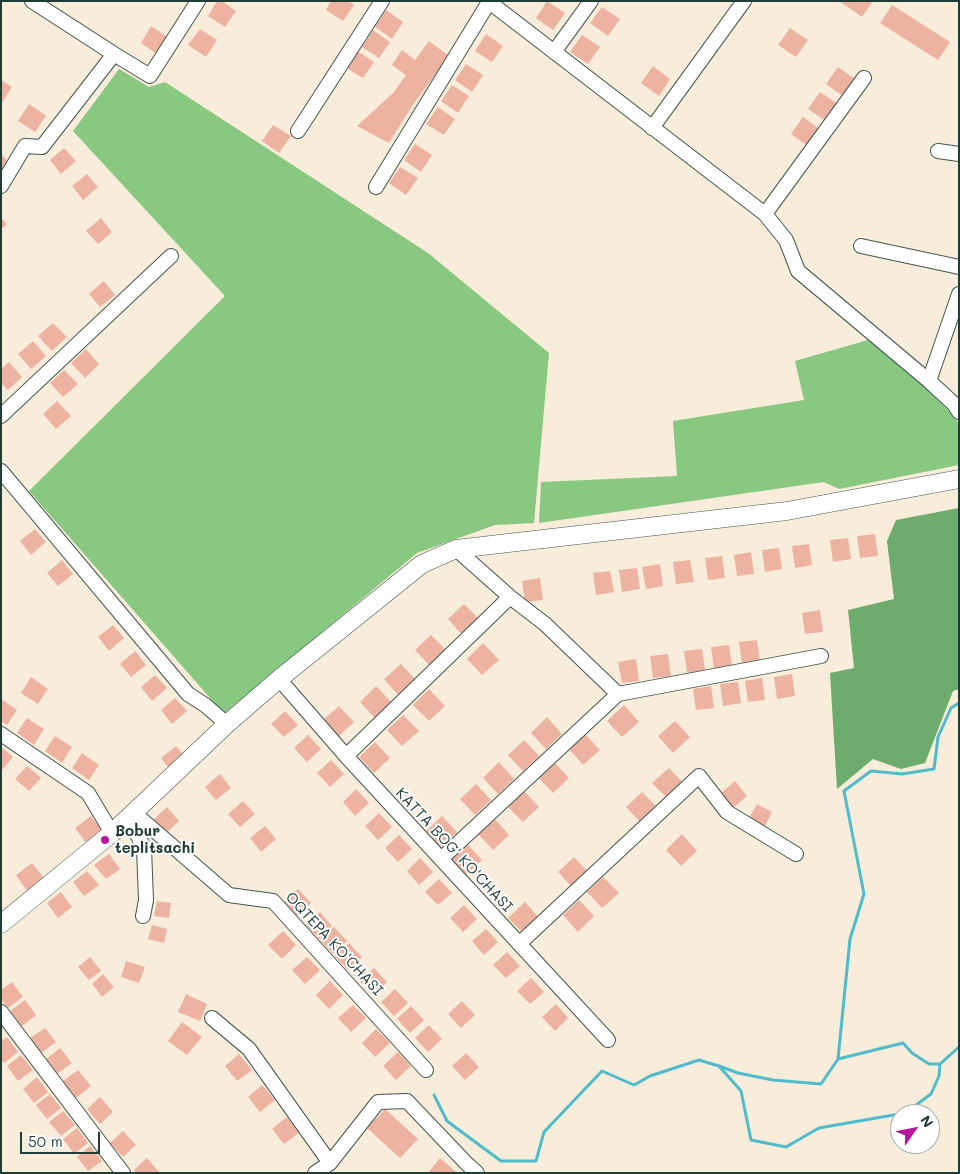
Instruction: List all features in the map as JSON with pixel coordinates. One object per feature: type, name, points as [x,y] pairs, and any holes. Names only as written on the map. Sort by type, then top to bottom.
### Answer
[{"type":"main road","points":[[1,924],[123,822],[279,679],[422,564],[456,549],[787,512],[959,479]]},
{"type":"street","points":[[32,1],[150,76],[198,1]]},
{"type":"street","points":[[298,131],[382,1]]},
{"type":"street","points":[[554,52],[591,1]]},
{"type":"street","points":[[652,128],[744,1]]},
{"type":"street","points":[[376,187],[489,2],[765,214],[786,240],[798,271],[929,381],[954,404],[959,412]]},
{"type":"street","points":[[1,186],[25,146],[42,147],[114,54]]},
{"type":"street","points":[[765,214],[864,78]]},
{"type":"street","points":[[938,151],[959,154]]},
{"type":"street","points":[[861,246],[959,267]]},
{"type":"street","points":[[1,416],[171,256]]},
{"type":"street","points":[[929,381],[959,294]]},
{"type":"street","points":[[1,471],[188,694],[228,724]]},
{"type":"street","points":[[456,549],[510,597],[546,624],[618,694]]},
{"type":"street","points":[[346,756],[510,597]]},
{"type":"street","points":[[441,859],[618,694],[821,656]]},
{"type":"street","name":"KATTA BOG' KO'CHASI","points":[[279,679],[346,756],[608,1040]]},
{"type":"street","name":"OQTEPA KO'CHASI","points":[[1,734],[88,793],[123,822],[229,895],[273,900],[426,1070]]},
{"type":"street","points":[[520,944],[699,776],[727,812],[796,854]]},
{"type":"street","points":[[123,822],[135,830],[144,848],[146,900],[143,916]]},
{"type":"street","points":[[1,1012],[123,1173]]},
{"type":"street","points":[[212,1018],[249,1049],[330,1163]]},
{"type":"street","points":[[315,1173],[330,1163],[378,1102],[406,1101],[466,1164],[477,1173]]},
{"type":"green space","points":[[119,69],[149,87],[165,82],[428,253],[549,353],[534,523],[495,525],[417,553],[224,714],[29,491],[225,296],[73,131]]},
{"type":"green space","points":[[875,338],[952,414],[959,424],[959,465],[839,489],[824,482],[539,523],[541,482],[677,476],[673,421],[804,400],[795,361]]},
{"type":"green space","points":[[959,508],[959,689],[953,691],[925,763],[901,769],[873,759],[837,789],[830,673],[854,668],[848,610],[894,599],[887,541],[896,520]]},
{"type":"building","points":[[217,1],[222,1],[236,11],[225,27],[208,16]]},
{"type":"building","points":[[331,1],[349,1],[354,5],[343,21],[326,10]]},
{"type":"building","points":[[547,1],[565,13],[553,30],[536,18]]},
{"type":"building","points":[[839,1],[873,1],[862,17]]},
{"type":"building","points":[[892,5],[950,42],[938,60],[880,23]]},
{"type":"building","points":[[602,7],[620,19],[608,36],[590,23]]},
{"type":"building","points":[[386,10],[403,22],[392,39],[375,27]]},
{"type":"building","points":[[151,26],[169,38],[158,55],[141,43]]},
{"type":"building","points":[[790,28],[808,40],[796,57],[778,45]]},
{"type":"building","points":[[200,29],[217,40],[206,57],[188,45]]},
{"type":"building","points":[[373,30],[390,42],[379,58],[362,47]]},
{"type":"building","points":[[486,34],[503,46],[492,62],[475,51]]},
{"type":"building","points":[[582,35],[600,47],[588,64],[570,52]]},
{"type":"building","points":[[429,41],[449,56],[412,106],[389,143],[357,126],[394,92],[406,75],[392,65],[402,50],[415,60]]},
{"type":"building","points":[[356,50],[374,62],[363,78],[345,67]]},
{"type":"building","points":[[466,64],[483,75],[472,92],[455,80]]},
{"type":"building","points":[[653,66],[670,79],[659,96],[641,83]]},
{"type":"building","points":[[838,67],[856,80],[844,97],[826,84]]},
{"type":"building","points":[[1,80],[12,87],[1,104]]},
{"type":"building","points":[[452,85],[469,96],[458,113],[441,101]]},
{"type":"building","points":[[820,92],[838,104],[826,121],[808,109]]},
{"type":"building","points":[[29,104],[46,116],[35,132],[18,121]]},
{"type":"building","points":[[438,107],[455,119],[444,135],[426,124]]},
{"type":"building","points":[[803,117],[821,130],[809,147],[791,134]]},
{"type":"building","points":[[273,125],[291,136],[279,153],[262,141]]},
{"type":"building","points":[[415,144],[432,155],[421,172],[404,160]]},
{"type":"building","points":[[64,148],[76,161],[61,174],[50,160]]},
{"type":"building","points":[[1,154],[9,163],[1,171]]},
{"type":"building","points":[[400,167],[418,178],[406,195],[389,183]]},
{"type":"building","points":[[87,174],[98,187],[83,200],[72,186]]},
{"type":"building","points":[[1,218],[7,224],[1,229]]},
{"type":"building","points":[[101,218],[112,232],[98,244],[86,231]]},
{"type":"building","points":[[104,281],[115,295],[100,307],[89,294]]},
{"type":"building","points":[[53,323],[67,337],[52,351],[38,336]]},
{"type":"building","points":[[33,341],[46,356],[31,369],[18,354]]},
{"type":"building","points":[[86,349],[99,364],[85,378],[71,363]]},
{"type":"building","points":[[9,362],[22,377],[8,390],[1,383],[1,369]]},
{"type":"building","points":[[64,370],[78,384],[63,397],[50,383]]},
{"type":"building","points":[[57,401],[71,416],[56,429],[43,414]]},
{"type":"building","points":[[35,529],[46,542],[31,555],[20,541]]},
{"type":"building","points":[[875,534],[878,556],[860,558],[857,536]]},
{"type":"building","points":[[848,538],[851,559],[833,562],[830,540]]},
{"type":"building","points":[[809,544],[812,565],[795,568],[792,546]]},
{"type":"building","points":[[779,548],[782,569],[765,572],[762,550]]},
{"type":"building","points":[[751,552],[754,574],[737,576],[734,555]]},
{"type":"building","points":[[722,556],[725,578],[708,580],[705,558]]},
{"type":"building","points":[[62,560],[73,574],[58,586],[47,573]]},
{"type":"building","points":[[690,560],[694,582],[676,584],[673,562]]},
{"type":"building","points":[[660,564],[663,586],[646,589],[642,567]]},
{"type":"building","points":[[637,568],[640,589],[622,592],[619,570]]},
{"type":"building","points":[[610,571],[614,592],[596,595],[593,573]]},
{"type":"building","points":[[540,578],[543,600],[525,602],[522,581]]},
{"type":"building","points":[[464,604],[480,620],[463,636],[448,619]]},
{"type":"building","points":[[820,610],[823,632],[805,634],[802,613]]},
{"type":"building","points":[[113,625],[124,638],[109,651],[98,637]]},
{"type":"building","points":[[431,635],[447,651],[430,666],[415,650]]},
{"type":"building","points":[[757,640],[760,661],[742,664],[739,642]]},
{"type":"building","points":[[483,643],[499,660],[482,675],[467,659]]},
{"type":"building","points":[[729,645],[732,666],[714,669],[711,647]]},
{"type":"building","points":[[702,649],[705,670],[687,673],[684,651]]},
{"type":"building","points":[[135,651],[146,665],[131,677],[120,664]]},
{"type":"building","points":[[668,654],[671,676],[653,678],[650,656]]},
{"type":"building","points":[[636,659],[639,681],[622,683],[618,662]]},
{"type":"building","points":[[401,664],[416,680],[399,696],[384,679]]},
{"type":"building","points":[[792,674],[795,696],[777,699],[774,677]]},
{"type":"building","points":[[155,675],[167,688],[152,701],[141,687]]},
{"type":"building","points":[[31,677],[48,689],[38,704],[21,693]]},
{"type":"building","points":[[762,678],[765,700],[748,702],[745,681]]},
{"type":"building","points":[[738,682],[741,703],[723,706],[720,684]]},
{"type":"building","points":[[376,686],[392,703],[375,718],[360,702]]},
{"type":"building","points":[[711,686],[714,708],[696,710],[693,689]]},
{"type":"building","points":[[429,689],[445,706],[429,721],[413,705]]},
{"type":"building","points":[[175,698],[187,711],[172,724],[161,710]]},
{"type":"building","points":[[1,699],[17,710],[7,725],[1,721]]},
{"type":"building","points":[[624,705],[639,722],[622,737],[607,721]]},
{"type":"building","points":[[339,706],[354,722],[338,737],[322,721]]},
{"type":"building","points":[[285,711],[298,725],[284,737],[271,724]]},
{"type":"building","points":[[403,715],[419,731],[402,746],[387,730]]},
{"type":"building","points":[[547,717],[562,734],[546,749],[531,733]]},
{"type":"building","points":[[27,718],[44,729],[34,745],[17,733]]},
{"type":"building","points":[[675,721],[690,737],[673,753],[658,736]]},
{"type":"building","points":[[584,733],[600,750],[583,765],[568,748]]},
{"type":"building","points":[[308,735],[321,749],[307,762],[294,748]]},
{"type":"building","points":[[55,736],[72,747],[62,763],[45,751]]},
{"type":"building","points":[[524,740],[539,756],[523,771],[508,755]]},
{"type":"building","points":[[375,742],[390,758],[374,773],[359,757]]},
{"type":"building","points":[[176,746],[187,759],[172,772],[161,758]]},
{"type":"building","points":[[1,747],[13,757],[1,771]]},
{"type":"building","points":[[82,753],[99,765],[89,780],[72,768]]},
{"type":"building","points":[[331,760],[344,774],[330,787],[317,773]]},
{"type":"building","points":[[499,762],[514,779],[498,794],[483,778]]},
{"type":"building","points":[[554,762],[569,778],[553,793],[538,777]]},
{"type":"building","points":[[27,766],[41,778],[29,791],[15,779]]},
{"type":"building","points":[[669,768],[684,784],[668,799],[652,783]]},
{"type":"building","points":[[220,774],[231,788],[216,800],[205,787]]},
{"type":"building","points":[[735,781],[747,796],[733,808],[721,793]]},
{"type":"building","points":[[476,784],[491,800],[475,815],[460,799]]},
{"type":"building","points":[[356,789],[369,803],[355,816],[343,802]]},
{"type":"building","points":[[524,791],[539,807],[523,822],[507,806]]},
{"type":"building","points":[[642,792],[658,808],[642,824],[626,807]]},
{"type":"building","points":[[243,801],[255,814],[240,827],[228,814]]},
{"type":"building","points":[[757,804],[772,812],[764,828],[748,820]]},
{"type":"building","points":[[167,807],[179,821],[166,833],[153,820]]},
{"type":"building","points":[[379,813],[392,827],[378,840],[365,826]]},
{"type":"building","points":[[91,816],[103,832],[87,844],[75,828]]},
{"type":"building","points":[[442,816],[457,832],[441,847],[426,831]]},
{"type":"building","points":[[494,818],[509,835],[493,850],[478,834]]},
{"type":"building","points":[[265,826],[276,839],[261,852],[250,838]]},
{"type":"building","points":[[682,834],[697,851],[681,866],[666,850]]},
{"type":"building","points":[[399,835],[412,849],[398,862],[385,848]]},
{"type":"building","points":[[467,844],[482,860],[466,875],[451,859]]},
{"type":"building","points":[[109,854],[120,869],[106,879],[94,865]]},
{"type":"building","points":[[574,857],[589,873],[573,888],[558,872]]},
{"type":"building","points":[[420,858],[433,872],[419,885],[407,871]]},
{"type":"building","points":[[32,863],[44,878],[27,891],[16,875]]},
{"type":"building","points":[[87,871],[99,885],[84,896],[73,882]]},
{"type":"building","points":[[603,877],[619,893],[602,908],[587,892]]},
{"type":"building","points":[[439,879],[452,893],[438,905],[425,892]]},
{"type":"building","points":[[298,889],[311,903],[297,916],[284,902]]},
{"type":"building","points":[[61,892],[72,907],[58,918],[47,903]]},
{"type":"building","points":[[579,900],[594,916],[578,932],[563,915]]},
{"type":"building","points":[[157,901],[171,903],[169,918],[154,916]]},
{"type":"building","points":[[525,902],[540,919],[524,934],[508,918]]},
{"type":"building","points":[[464,905],[477,919],[463,932],[450,918]]},
{"type":"building","points":[[320,912],[332,926],[319,939],[306,925]]},
{"type":"building","points":[[152,925],[167,929],[164,943],[148,939]]},
{"type":"building","points":[[334,927],[347,941],[333,954],[320,940]]},
{"type":"building","points":[[486,929],[498,942],[484,955],[472,941]]},
{"type":"building","points":[[283,931],[296,945],[282,959],[268,945]]},
{"type":"building","points":[[349,943],[362,957],[348,970],[335,956]]},
{"type":"building","points":[[507,952],[520,966],[506,978],[493,965]]},
{"type":"building","points":[[90,957],[101,971],[89,980],[78,967]]},
{"type":"building","points":[[307,957],[320,970],[305,984],[292,970]]},
{"type":"building","points":[[126,961],[145,967],[139,983],[121,977]]},
{"type":"building","points":[[374,968],[387,982],[373,995],[360,981]]},
{"type":"building","points":[[103,974],[114,987],[102,997],[92,984]]},
{"type":"building","points":[[531,978],[544,992],[530,1004],[517,991]]},
{"type":"building","points":[[330,981],[343,995],[329,1009],[316,995]]},
{"type":"building","points":[[12,982],[23,997],[8,1008],[1,999],[1,990]]},
{"type":"building","points":[[395,989],[408,1003],[394,1016],[381,1002]]},
{"type":"building","points":[[186,994],[207,1004],[200,1021],[178,1012]]},
{"type":"building","points":[[25,1000],[36,1015],[22,1026],[10,1011]]},
{"type":"building","points":[[462,1001],[475,1015],[461,1028],[448,1014]]},
{"type":"building","points":[[556,1004],[568,1018],[555,1031],[542,1017]]},
{"type":"building","points":[[353,1005],[366,1018],[351,1032],[338,1018]]},
{"type":"building","points":[[411,1006],[424,1020],[410,1033],[397,1019]]},
{"type":"building","points":[[182,1022],[202,1037],[187,1055],[168,1041]]},
{"type":"building","points":[[429,1025],[442,1039],[428,1052],[415,1038]]},
{"type":"building","points":[[45,1028],[56,1042],[41,1053],[30,1038]]},
{"type":"building","points":[[376,1029],[390,1043],[375,1057],[362,1043]]},
{"type":"building","points":[[7,1037],[18,1052],[4,1063],[1,1059],[1,1041]]},
{"type":"building","points":[[60,1048],[72,1063],[57,1074],[46,1059]]},
{"type":"building","points":[[398,1052],[411,1066],[396,1080],[383,1066]]},
{"type":"building","points":[[466,1053],[479,1067],[465,1080],[452,1066]]},
{"type":"building","points":[[239,1054],[252,1070],[237,1081],[225,1066]]},
{"type":"building","points":[[21,1055],[33,1070],[18,1081],[7,1066]]},
{"type":"building","points":[[78,1070],[91,1086],[76,1098],[63,1081]]},
{"type":"building","points":[[37,1077],[48,1092],[34,1103],[23,1089]]},
{"type":"building","points":[[262,1085],[275,1100],[260,1112],[248,1097]]},
{"type":"building","points":[[50,1094],[61,1108],[47,1119],[36,1105]]},
{"type":"building","points":[[100,1097],[113,1112],[100,1124],[87,1109]]},
{"type":"building","points":[[385,1109],[418,1139],[400,1158],[367,1128]]},
{"type":"building","points":[[63,1111],[75,1125],[61,1136],[49,1122]]},
{"type":"building","points":[[287,1117],[299,1133],[284,1144],[272,1129]]},
{"type":"building","points":[[77,1128],[88,1143],[74,1154],[63,1139]]},
{"type":"building","points":[[123,1131],[136,1145],[123,1157],[110,1143]]},
{"type":"building","points":[[90,1146],[102,1161],[88,1171],[77,1157]]},
{"type":"building","points":[[147,1158],[160,1173],[136,1173],[134,1170]]},
{"type":"building","points":[[440,1158],[456,1172],[428,1173]]},
{"type":"waterway","points":[[719,1066],[738,1073],[773,1080],[821,1084],[838,1059],[850,939],[864,894],[844,791],[871,771],[902,774],[934,769],[938,737],[951,708],[959,703]]},
{"type":"waterway","points":[[838,1059],[903,1043],[912,1053],[929,1064],[940,1064]]},
{"type":"waterway","points":[[434,1095],[447,1121],[501,1161],[536,1161],[544,1132],[602,1071],[634,1085],[650,1076],[699,1060],[719,1066],[741,1091],[751,1140],[786,1147],[819,1128],[905,1113],[931,1094],[939,1076],[940,1064],[959,1047]]},
{"type":"place","name":"Bobur teplitsachi","points":[[105,840]]}]
